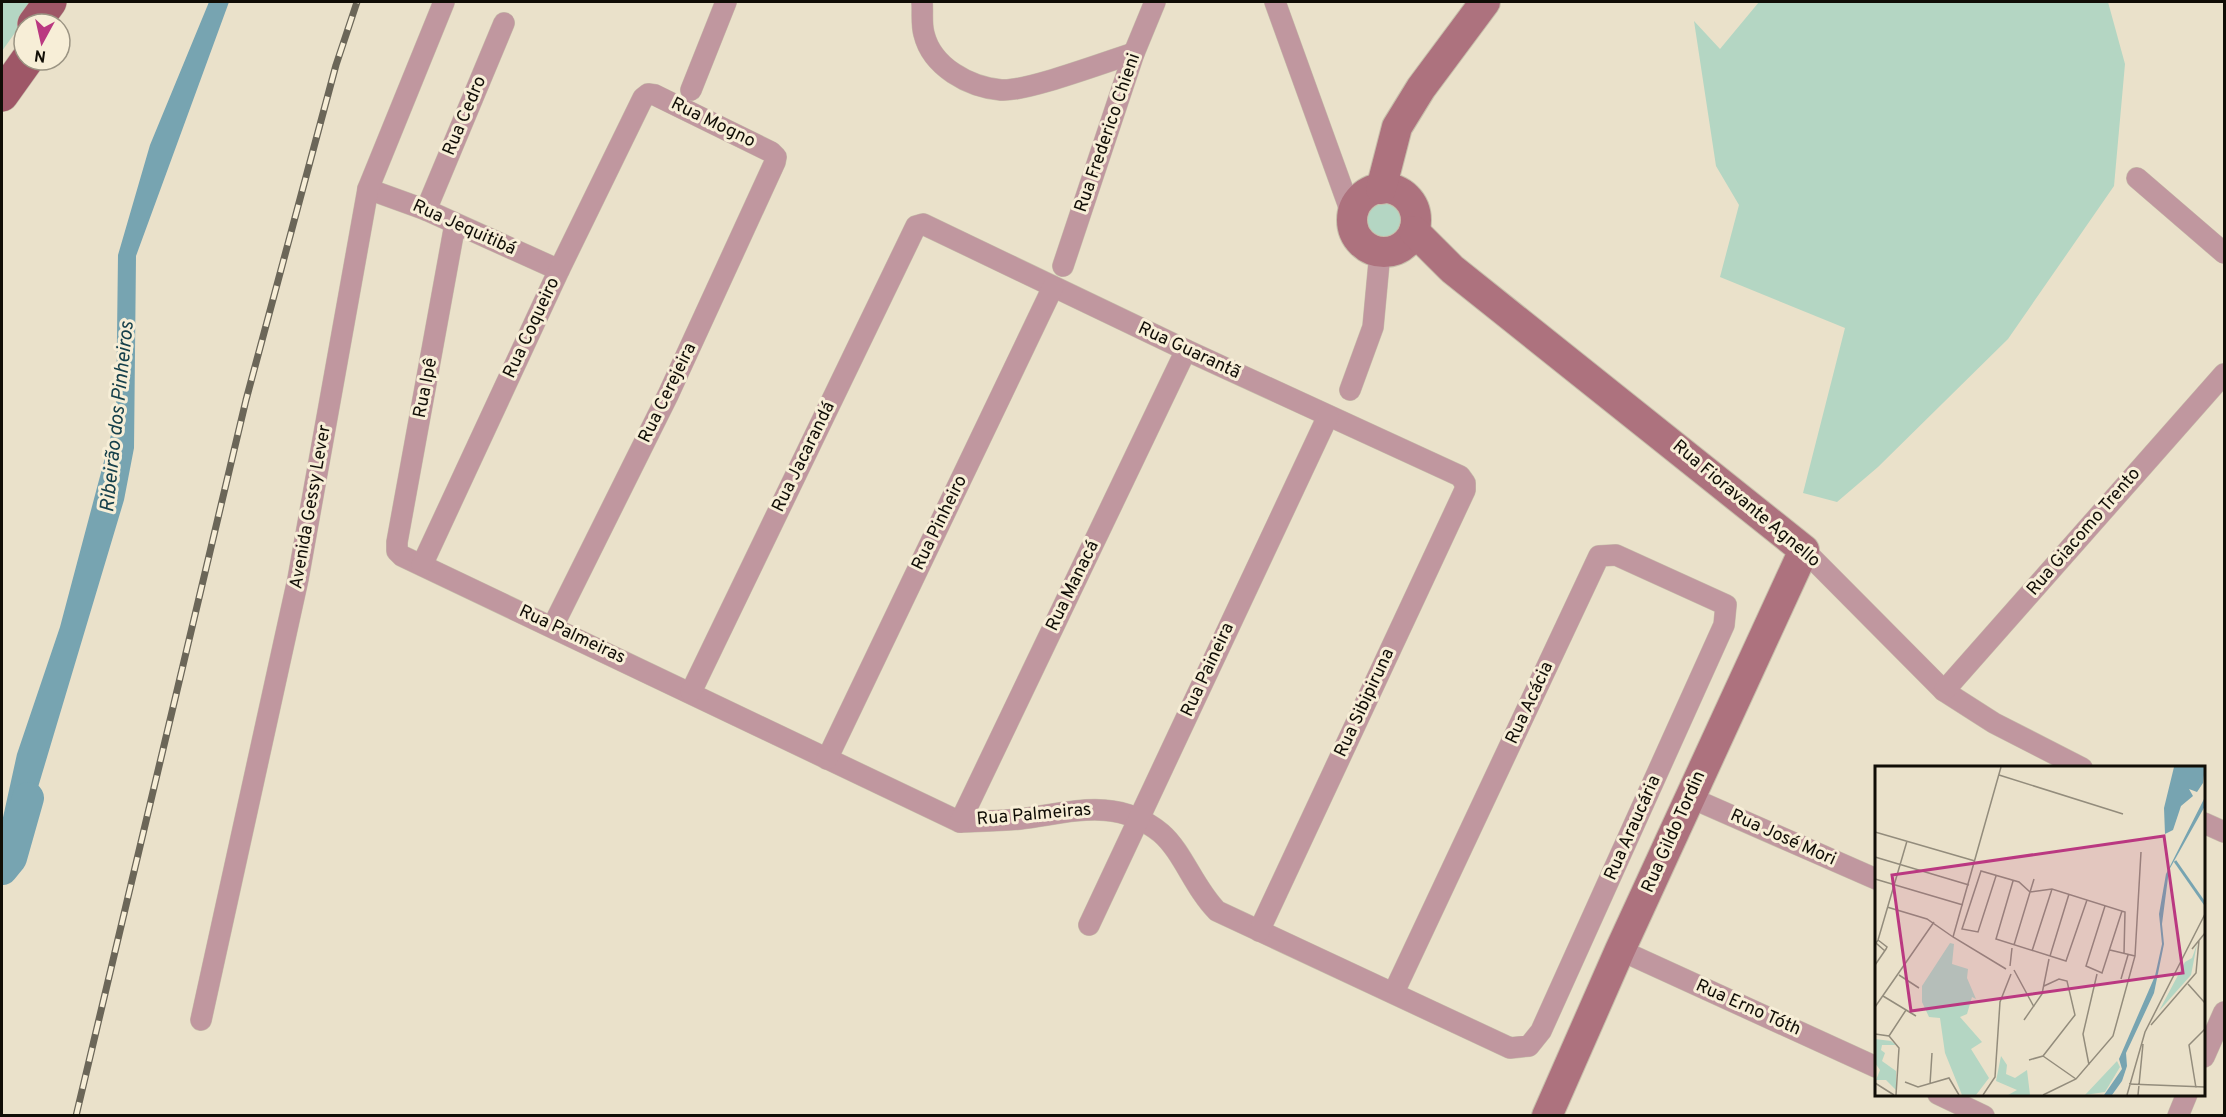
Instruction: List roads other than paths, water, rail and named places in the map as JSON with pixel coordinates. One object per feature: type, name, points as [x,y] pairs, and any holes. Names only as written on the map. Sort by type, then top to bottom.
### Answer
[{"type":"main road","points":[[1381,189],[1397,127],[1421,88],[1485,2]]},
{"type":"main road","points":[[2,69],[12,55]]},
{"type":"main road","points":[[2,95],[18,72]]},
{"type":"main road","points":[[1381,189],[1401,194],[1409,201],[1416,221],[1414,231],[1400,248],[1380,252],[1362,243],[1356,235],[1352,215],[1362,197],[1381,189]]},
{"type":"main road","name":"Rua Fioravante Agnello","points":[[1414,231],[1452,269],[1804,550]]},
{"type":"main road","name":"Rua Gildo Tordin","points":[[1547,1116],[1689,797],[1804,550]]},
{"type":"street","name":"Avenida Gessy Lever","points":[[201,1020],[298,579],[368,189],[444,2]]},
{"type":"street","points":[[691,90],[726,2]]},
{"type":"street","points":[[922,2],[924,34],[944,68],[969,82],[1002,90],[1035,83],[1134,53]]},
{"type":"street","name":"Rua Frederico Chieni","points":[[1064,266],[1134,53],[1155,2]]},
{"type":"street","points":[[1275,2],[1352,215]]},
{"type":"street","name":"Rua Cedro","points":[[426,210],[504,23]]},
{"type":"street","name":"Rua Mogno","points":[[648,94],[655,95],[771,152],[776,157]]},
{"type":"street","name":"Rua Coqueiro","points":[[422,565],[559,270],[643,98],[648,94]]},
{"type":"street","name":"Rua Cerejeira","points":[[553,626],[668,395],[776,157]]},
{"type":"street","points":[[2137,178],[2224,253]]},
{"type":"street","name":"Rua Jequitibá","points":[[368,189],[426,210],[559,270]]},
{"type":"street","name":"Rua Ipê","points":[[397,551],[455,224]]},
{"type":"street","name":"Rua Guarantã","points":[[919,224],[1460,476]]},
{"type":"street","name":"Rua Jacarandá","points":[[691,692],[916,226],[919,224]]},
{"type":"street","points":[[1350,390],[1373,327],[1380,252]]},
{"type":"street","name":"Rua Pinheiro","points":[[827,759],[1053,287]]},
{"type":"street","name":"Rua Manacá","points":[[960,822],[1186,350]]},
{"type":"street","name":"Rua Giacomo Trento","points":[[1944,691],[2224,374]]},
{"type":"street","name":"Rua Paineira","points":[[1089,925],[1328,416]]},
{"type":"street","name":"Rua Sibipiruna","points":[[1259,931],[1465,490],[1465,483],[1460,476]]},
{"type":"street","name":"Rua Fioravante Agnello","points":[[1804,550],[1944,691],[1994,723],[2078,766]]},
{"type":"street","name":"Rua Palmeiras","points":[[397,551],[960,822],[1019,819],[1097,808],[1122,813],[1137,819],[1161,834],[1173,848],[1202,896],[1218,911],[1510,1048],[1529,1046],[1541,1031]]},
{"type":"street","name":"Rua Acácia","points":[[1394,992],[1599,556],[1616,555],[1725,605],[1724,625]]},
{"type":"street","name":"Rua Araucária","points":[[1541,1031],[1724,625]]},
{"type":"street","name":"Rua José Mori","points":[[1689,797],[1875,879]]},
{"type":"street","points":[[2205,823],[2224,832]]},
{"type":"street","name":"Rua Erno Tóth","points":[[1620,950],[1875,1066]]},
{"type":"street","points":[[2205,1054],[2217,1024]]},
{"type":"street","points":[[1940,1096],[1984,1116]]},
{"type":"street","points":[[2178,1116],[2187,1096]]},
{"type":"water","points":[[209,2],[229,2],[136,256],[134,448],[124,500],[30,814],[2,865],[2,822],[17,754],[60,627],[116,416],[118,255],[150,145]]},
{"type":"waterway","name":"Ribeirão dos Pinheiros","points":[[2,869],[11,858],[28,798]]},
{"type":"railway","points":[[76,1116],[246,400],[336,65],[357,2]]}]
